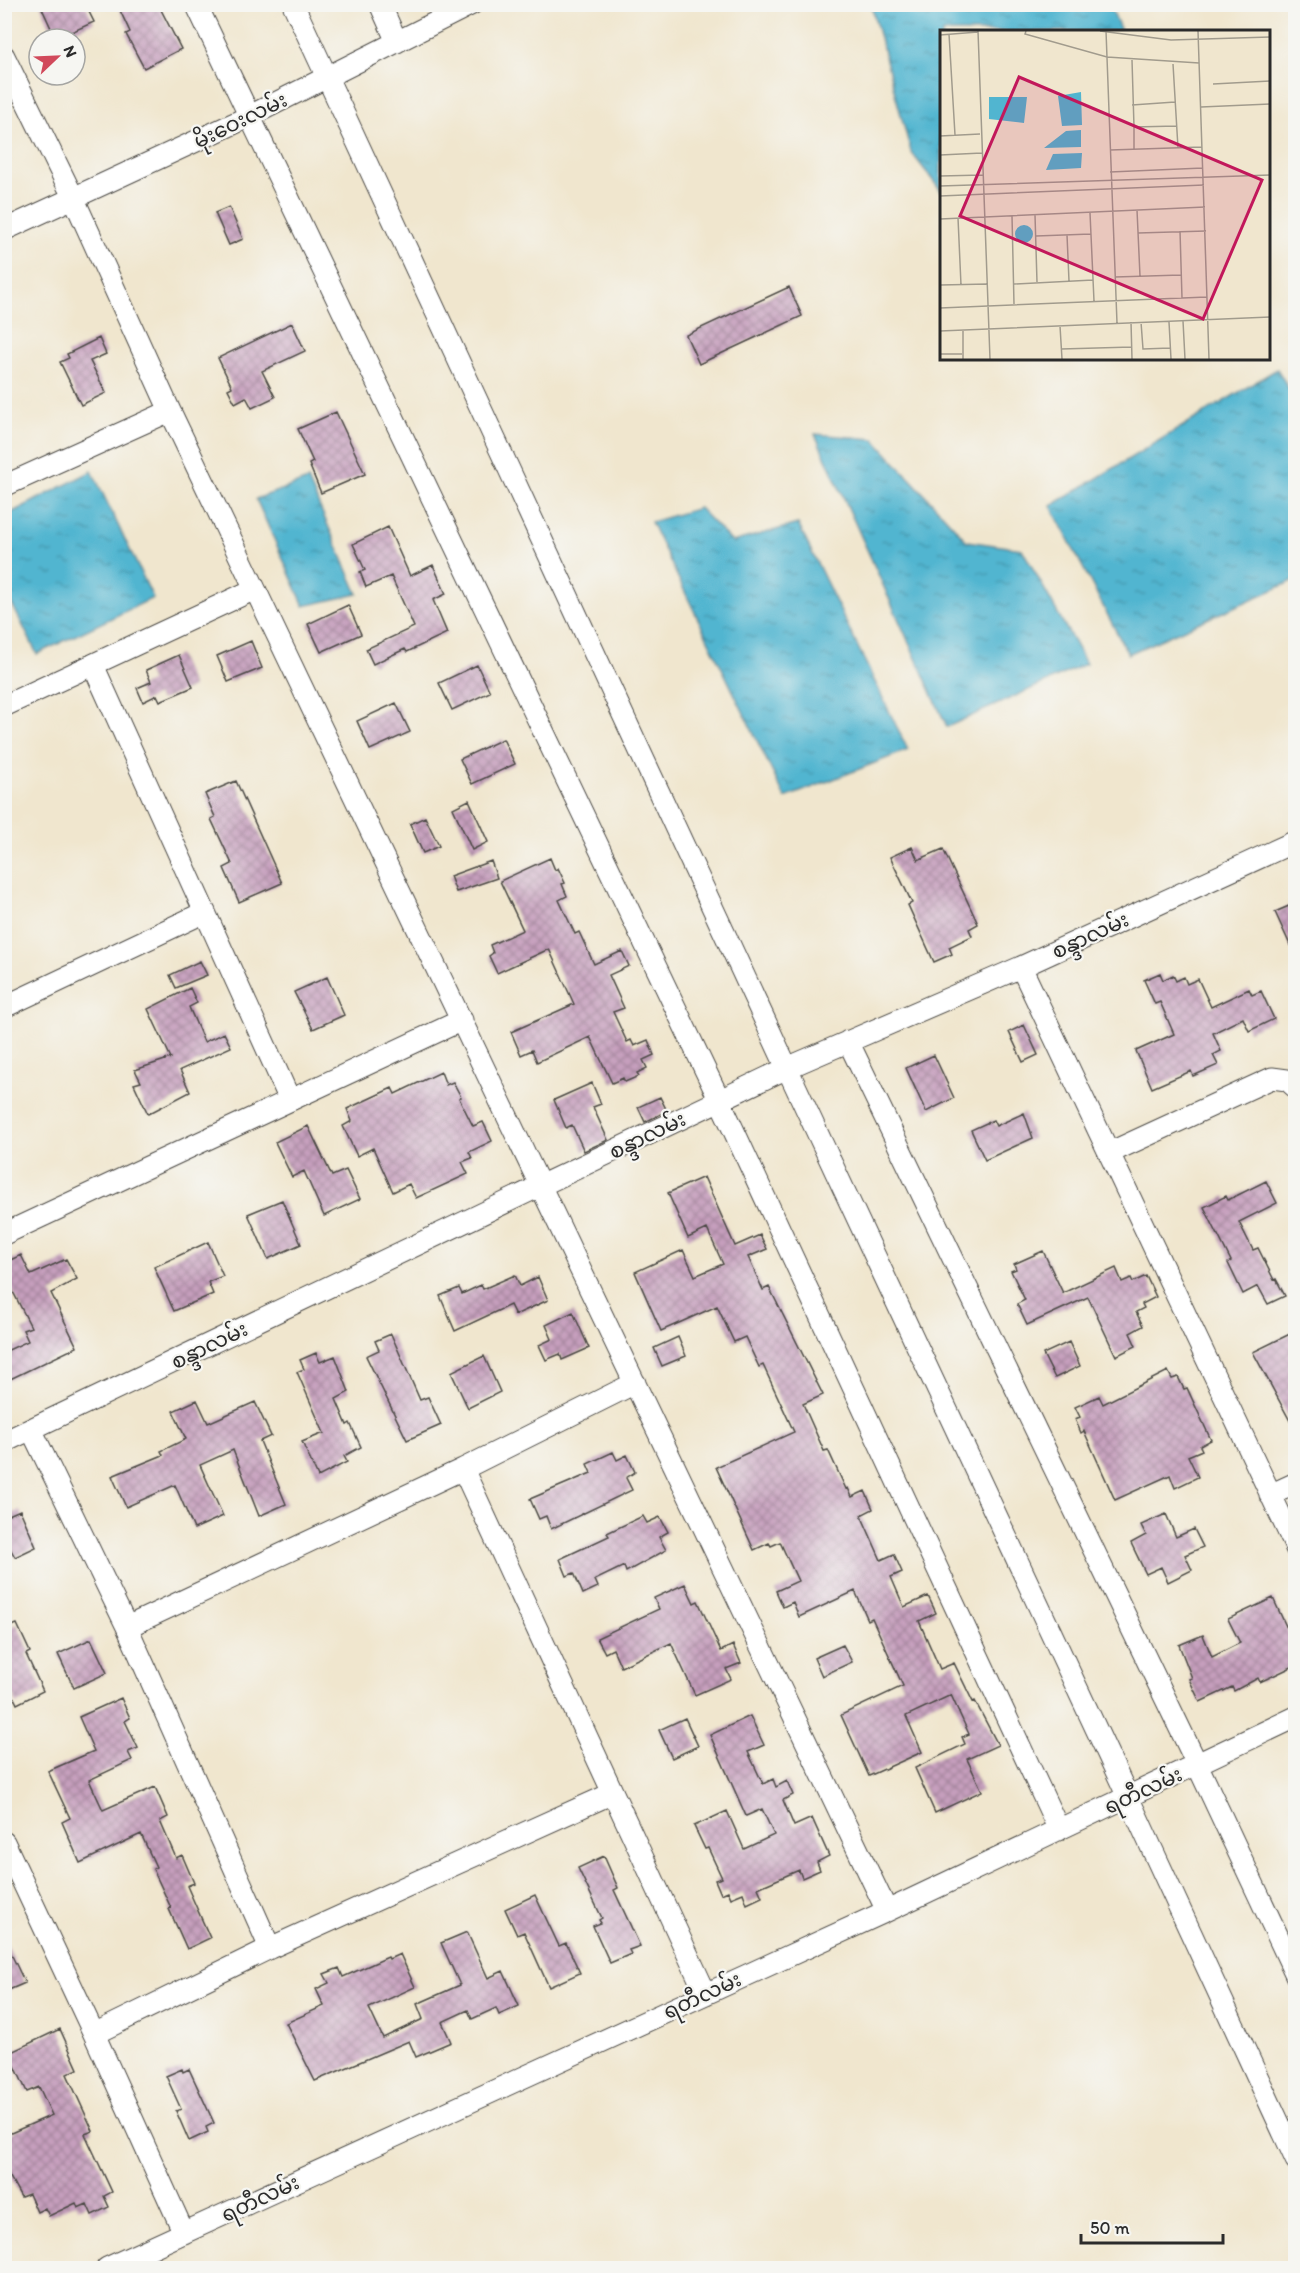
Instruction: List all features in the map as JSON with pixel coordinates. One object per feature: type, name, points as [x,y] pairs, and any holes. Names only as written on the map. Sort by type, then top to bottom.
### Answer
[{"type":"street","points":[[196,4],[720,1101],[1059,1830]]},
{"type":"street","points":[[293,4],[1296,2160]]},
{"type":"street","points":[[380,4],[397,42]]},
{"type":"street","name":"မိုးဝေးလမ်း","points":[[4,230],[248,117],[472,4]]},
{"type":"street","points":[[4,56],[73,197],[170,411],[887,1911]]},
{"type":"street","points":[[4,486],[170,411]]},
{"type":"street","points":[[4,706],[255,589]]},
{"type":"street","points":[[93,665],[290,1100]]},
{"type":"street","name":"စန္ဒာလမ်း","points":[[4,1442],[787,1068],[1022,966],[1296,841]]},
{"type":"street","points":[[4,1007],[205,912]]},
{"type":"street","points":[[1022,966],[1296,1548]]},
{"type":"street","points":[[4,1234],[462,1020]]},
{"type":"street","points":[[848,1041],[1197,1764],[1296,1975]]},
{"type":"street","points":[[1109,1153],[1272,1078],[1293,1081]]},
{"type":"street","points":[[127,1627],[463,1469],[635,1383]]},
{"type":"street","points":[[31,1429],[127,1627],[270,1948]]},
{"type":"street","points":[[463,1469],[706,1994]]},
{"type":"street","points":[[1270,1495],[1296,1483]]},
{"type":"street","name":"ရတီလမ်း","points":[[107,2268],[887,1911],[1296,1717]]},
{"type":"street","points":[[94,2034],[270,1948],[613,1793]]},
{"type":"street","points":[[4,1842],[94,2034],[183,2233]]},
{"type":"water","points":[[871,5],[1110,5],[1121,30],[940,30],[940,190],[911,152]]},
{"type":"water","points":[[1277,369],[1295,399],[1295,580],[1128,654],[1051,506]]},
{"type":"water","points":[[815,434],[874,439],[967,541],[1022,549],[1086,664],[947,727]]},
{"type":"water","points":[[92,471],[153,598],[37,654],[5,590],[5,516]]},
{"type":"water","points":[[308,480],[358,594],[304,606],[256,499]]},
{"type":"water","points":[[699,508],[732,542],[798,524],[908,750],[785,798],[651,522]]},
{"type":"building","points":[[40,4],[85,4],[94,22],[83,27],[51,27]]},
{"type":"building","points":[[117,4],[158,4],[181,49],[144,68],[126,34],[130,32]]},
{"type":"building","points":[[229,207],[243,239],[229,245],[215,213]]},
{"type":"building","points":[[789,287],[802,316],[699,364],[686,335]]},
{"type":"building","points":[[292,323],[305,351],[262,371],[275,397],[252,408],[246,397],[235,403],[228,389],[232,387],[218,358]]},
{"type":"building","points":[[99,338],[106,354],[90,361],[106,393],[81,405],[60,362],[69,358],[67,354]]},
{"type":"building","points":[[336,412],[365,474],[321,493],[309,464],[313,462],[298,429]]},
{"type":"building","points":[[388,527],[410,576],[433,565],[446,594],[433,600],[447,633],[407,652],[405,649],[373,664],[366,649],[414,627],[391,576],[366,587],[360,572],[365,570],[353,544]]},
{"type":"building","points":[[348,605],[361,634],[321,652],[308,624]]},
{"type":"building","points":[[251,641],[262,668],[228,682],[217,656]]},
{"type":"building","points":[[179,655],[193,687],[160,701],[157,695],[143,702],[137,688],[151,682],[146,670]]},
{"type":"building","points":[[477,665],[490,692],[452,710],[439,683]]},
{"type":"building","points":[[396,703],[410,732],[370,750],[357,721]]},
{"type":"building","points":[[503,739],[515,764],[472,784],[460,759]]},
{"type":"building","points":[[236,781],[282,883],[239,902],[224,868],[232,864],[211,819],[215,817],[205,794]]},
{"type":"building","points":[[469,800],[488,842],[472,850],[453,808]]},
{"type":"building","points":[[425,817],[439,846],[423,853],[410,824]]},
{"type":"building","points":[[912,847],[918,860],[943,849],[978,924],[969,929],[972,936],[949,947],[952,954],[934,962],[908,905],[912,903],[890,857]]},
{"type":"building","points":[[550,858],[555,870],[558,868],[565,883],[562,884],[567,896],[559,900],[575,934],[579,932],[594,964],[622,951],[629,966],[609,975],[624,1008],[613,1012],[627,1042],[631,1040],[634,1046],[648,1040],[654,1055],[643,1060],[647,1068],[637,1073],[639,1076],[625,1082],[623,1078],[612,1083],[590,1037],[537,1062],[532,1050],[521,1055],[511,1032],[574,1004],[549,949],[497,973],[489,956],[493,953],[490,945],[523,930],[500,881]]},
{"type":"building","points":[[491,861],[497,878],[456,892],[450,876]]},
{"type":"building","points":[[1296,903],[1296,958],[1275,912]]},
{"type":"building","points":[[200,961],[207,975],[176,988],[170,975]]},
{"type":"building","points":[[1160,973],[1163,980],[1173,975],[1176,981],[1184,977],[1187,984],[1198,979],[1211,1007],[1249,989],[1252,995],[1261,991],[1274,1019],[1249,1031],[1243,1018],[1213,1033],[1221,1051],[1213,1055],[1218,1065],[1193,1076],[1191,1071],[1152,1088],[1136,1051],[1174,1034],[1160,1002],[1155,1004],[1144,980]]},
{"type":"building","points":[[327,977],[344,1015],[313,1029],[294,992]]},
{"type":"building","points":[[190,988],[197,1003],[189,1007],[204,1042],[224,1033],[231,1047],[180,1070],[190,1092],[148,1114],[134,1084],[141,1082],[135,1070],[171,1058],[148,1009]]},
{"type":"building","points":[[1024,1025],[1038,1055],[1023,1062],[1009,1032]]},
{"type":"building","points":[[934,1055],[954,1098],[926,1112],[906,1068]]},
{"type":"building","points":[[441,1072],[446,1085],[453,1082],[473,1126],[483,1122],[492,1141],[469,1152],[472,1158],[462,1162],[468,1174],[416,1198],[409,1184],[393,1192],[373,1148],[357,1156],[343,1126],[352,1121],[347,1109],[392,1088],[395,1094]]},
{"type":"building","points":[[592,1083],[601,1104],[593,1107],[608,1140],[584,1151],[572,1125],[566,1128],[554,1100]]},
{"type":"building","points":[[660,1097],[667,1111],[645,1122],[638,1107]]},
{"type":"building","points":[[1024,1113],[1033,1138],[985,1160],[971,1130],[993,1120],[996,1126]]},
{"type":"building","points":[[308,1126],[332,1176],[346,1170],[360,1199],[324,1216],[304,1171],[292,1177],[275,1142]]},
{"type":"building","points":[[704,1177],[735,1246],[760,1235],[767,1249],[748,1257],[763,1290],[769,1287],[823,1395],[803,1404],[824,1451],[828,1450],[852,1497],[865,1491],[873,1509],[861,1515],[881,1560],[894,1554],[902,1572],[891,1577],[904,1607],[928,1596],[936,1613],[919,1621],[940,1669],[954,1663],[998,1745],[967,1759],[982,1791],[935,1813],[915,1768],[965,1744],[962,1737],[969,1734],[951,1695],[906,1716],[922,1752],[869,1776],[841,1715],[903,1686],[872,1618],[868,1620],[855,1591],[799,1617],[793,1602],[783,1607],[776,1591],[798,1581],[780,1542],[771,1546],[769,1543],[754,1550],[716,1467],[794,1432],[763,1365],[759,1367],[745,1337],[734,1342],[717,1306],[661,1331],[635,1272],[683,1250],[695,1276],[723,1264],[707,1229],[688,1238],[668,1193]]},
{"type":"building","points":[[1266,1181],[1277,1203],[1239,1222],[1253,1250],[1258,1248],[1285,1296],[1268,1304],[1258,1286],[1243,1294],[1228,1263],[1231,1261],[1204,1207],[1226,1196],[1228,1200]]},
{"type":"building","points":[[282,1200],[301,1244],[268,1259],[248,1214]]},
{"type":"building","points":[[208,1242],[223,1276],[208,1282],[213,1294],[174,1311],[154,1267]]},
{"type":"building","points":[[1043,1251],[1063,1293],[1116,1268],[1122,1282],[1131,1278],[1133,1282],[1146,1276],[1156,1297],[1142,1304],[1144,1308],[1136,1312],[1143,1326],[1130,1333],[1136,1346],[1116,1356],[1088,1297],[1027,1325],[1017,1304],[1025,1300],[1011,1271],[1016,1269],[1014,1264]]},
{"type":"building","points":[[21,1255],[31,1275],[66,1259],[77,1279],[51,1293],[77,1347],[4,1382],[4,1352],[28,1341],[23,1330],[31,1327],[4,1274],[4,1263]]},
{"type":"building","points":[[515,1275],[520,1286],[538,1277],[548,1300],[515,1315],[510,1305],[455,1331],[440,1296],[459,1288],[462,1294],[481,1285],[483,1289]]},
{"type":"building","points":[[573,1312],[589,1348],[562,1360],[560,1354],[546,1360],[539,1345],[552,1339],[546,1325]]},
{"type":"building","points":[[1296,1331],[1296,1432],[1253,1352]]},
{"type":"building","points":[[391,1334],[420,1400],[428,1397],[441,1425],[407,1440],[366,1356],[379,1350],[375,1341]]},
{"type":"building","points":[[678,1337],[686,1356],[662,1366],[654,1348]]},
{"type":"building","points":[[1069,1342],[1080,1366],[1055,1378],[1043,1354]]},
{"type":"building","points":[[316,1353],[320,1362],[335,1356],[349,1392],[336,1399],[347,1425],[350,1423],[361,1447],[344,1456],[347,1462],[318,1477],[302,1442],[324,1433],[297,1372],[304,1369],[300,1360]]},
{"type":"building","points":[[484,1356],[500,1392],[468,1408],[451,1372]]},
{"type":"building","points":[[1168,1371],[1172,1379],[1178,1377],[1184,1389],[1187,1388],[1211,1440],[1200,1446],[1202,1450],[1188,1456],[1198,1477],[1175,1488],[1170,1475],[1115,1500],[1084,1431],[1081,1433],[1075,1419],[1080,1417],[1075,1407],[1099,1396],[1103,1404]]},
{"type":"building","points":[[197,1400],[208,1423],[255,1402],[271,1436],[260,1441],[286,1504],[259,1516],[233,1450],[200,1465],[223,1516],[194,1529],[175,1485],[126,1507],[112,1476],[163,1455],[161,1451],[186,1439],[173,1411]]},
{"type":"building","points":[[613,1452],[617,1460],[627,1455],[635,1472],[626,1478],[632,1490],[551,1529],[546,1516],[539,1519],[530,1499],[591,1473],[587,1464]]},
{"type":"building","points":[[20,1510],[36,1547],[15,1557],[11,1550],[4,1553],[4,1517]]},
{"type":"building","points":[[1166,1514],[1176,1537],[1194,1529],[1203,1547],[1185,1555],[1192,1570],[1168,1582],[1161,1567],[1146,1574],[1131,1543],[1146,1535],[1141,1525]]},
{"type":"building","points":[[643,1516],[647,1523],[660,1517],[668,1532],[659,1537],[666,1550],[626,1572],[624,1566],[595,1580],[598,1587],[583,1594],[574,1573],[567,1576],[560,1559],[609,1536],[607,1533]]},
{"type":"building","points":[[685,1584],[694,1603],[698,1601],[721,1651],[733,1645],[741,1663],[726,1669],[731,1679],[695,1695],[671,1643],[621,1667],[613,1649],[605,1653],[597,1638],[659,1609],[654,1598]]},
{"type":"building","points":[[1273,1598],[1291,1637],[1296,1635],[1296,1665],[1260,1682],[1258,1678],[1234,1691],[1232,1687],[1200,1702],[1189,1679],[1192,1678],[1179,1645],[1203,1635],[1212,1657],[1240,1643],[1228,1619]]},
{"type":"building","points":[[17,1624],[30,1652],[26,1654],[43,1691],[17,1704],[4,1676],[4,1629]]},
{"type":"building","points":[[91,1639],[107,1673],[74,1688],[58,1654]]},
{"type":"building","points":[[843,1645],[852,1662],[822,1676],[814,1658]]},
{"type":"building","points":[[121,1698],[130,1718],[125,1721],[138,1748],[128,1752],[132,1760],[89,1780],[103,1810],[155,1787],[168,1817],[160,1821],[176,1858],[182,1855],[194,1883],[187,1886],[210,1938],[187,1949],[153,1869],[156,1867],[141,1834],[80,1863],[62,1822],[70,1818],[48,1771],[94,1751],[79,1717]]},
{"type":"building","points":[[750,1716],[764,1745],[748,1752],[763,1784],[773,1779],[776,1787],[787,1781],[793,1795],[783,1800],[794,1826],[812,1818],[829,1856],[817,1862],[820,1870],[802,1878],[799,1870],[758,1888],[762,1897],[747,1904],[743,1893],[731,1898],[728,1891],[721,1894],[715,1880],[722,1878],[708,1848],[705,1849],[694,1826],[727,1811],[744,1849],[774,1835],[762,1809],[746,1816],[710,1735]]},
{"type":"building","points":[[685,1718],[698,1746],[672,1758],[659,1730]]},
{"type":"building","points":[[604,1856],[618,1888],[614,1890],[640,1946],[629,1950],[631,1954],[610,1963],[593,1926],[601,1923],[599,1920],[602,1918],[578,1868]]},
{"type":"building","points":[[535,1895],[559,1946],[566,1943],[580,1973],[549,1987],[524,1932],[517,1935],[505,1909]]},
{"type":"building","points":[[467,1932],[488,1978],[503,1971],[519,2006],[499,2015],[496,2008],[472,2019],[468,2010],[442,2022],[451,2042],[416,2057],[409,2041],[315,2081],[286,2023],[324,2006],[316,1989],[329,1983],[324,1974],[339,1968],[343,1977],[400,1954],[415,1987],[369,2008],[383,2038],[423,2019],[417,2004],[460,1985],[441,1943]]},
{"type":"building","points":[[4,1939],[25,1983],[4,1992]]},
{"type":"building","points":[[60,2029],[78,2069],[67,2074],[93,2131],[85,2134],[112,2192],[104,2196],[109,2207],[92,2215],[87,2204],[78,2208],[76,2203],[49,2216],[45,2208],[37,2212],[29,2194],[21,2197],[4,2166],[4,2136],[52,2115],[39,2087],[27,2092],[9,2053]]},
{"type":"building","points":[[182,2069],[183,2072],[189,2069],[214,2123],[206,2127],[208,2132],[189,2141],[176,2111],[181,2109],[166,2076]]}]
